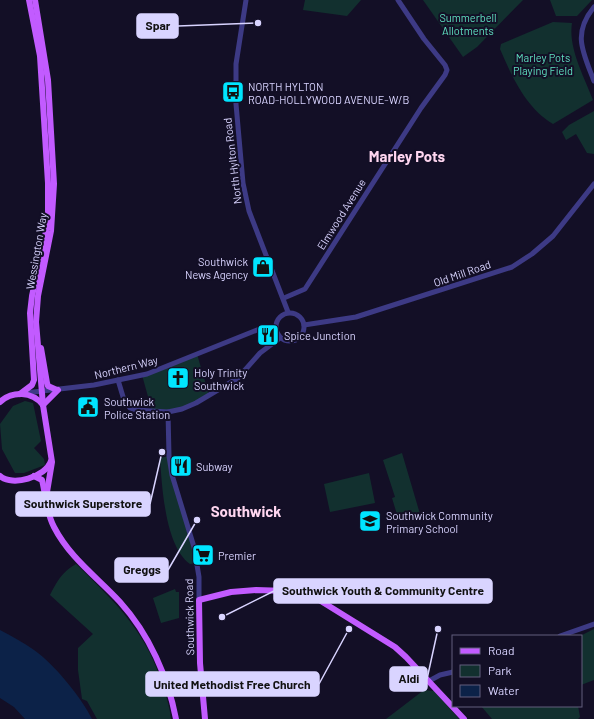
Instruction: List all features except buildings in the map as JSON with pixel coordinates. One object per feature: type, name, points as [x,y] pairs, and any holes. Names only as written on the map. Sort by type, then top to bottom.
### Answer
[{"type":"main road","name":"Wessington Way","points":[[20,394],[32,385],[34,380],[31,306],[45,237],[48,198],[44,101],[40,56],[29,0]]},
{"type":"main road","name":"Wessington Way","points":[[35,0],[48,80],[54,191],[50,237],[37,306],[37,338],[43,405],[52,457],[52,468],[46,498]]},
{"type":"main road","points":[[20,394],[35,397],[43,405],[58,390],[48,386],[43,357],[37,338]]},
{"type":"main road","name":"Northern Way","points":[[0,402],[11,395],[20,394]]},
{"type":"main road","points":[[2,478],[13,481],[34,476],[44,471],[50,464],[52,457]]},
{"type":"main road","points":[[34,476],[39,477],[42,480],[53,525],[66,546],[85,568],[121,603],[145,637],[163,676],[176,719]]},
{"type":"main road","points":[[199,600],[231,592],[256,590],[287,591],[308,595],[324,602],[395,647],[452,706]]},
{"type":"main road","name":"Southwick Road","points":[[199,600],[200,663],[206,719]]},
{"type":"main road","points":[[453,707],[464,719]]},
{"type":"street","name":"North Hylton Road","points":[[246,0],[236,64],[236,104],[242,176],[249,211],[284,298],[288,312]]},
{"type":"street","name":"Elmwood Avenue","points":[[284,298],[306,289],[447,70],[398,0]]},
{"type":"street","points":[[594,7],[585,20],[581,30],[580,41],[594,81]]},
{"type":"street","name":"Old Mill Road","points":[[304,325],[356,317],[512,267],[532,254],[553,236],[594,184]]},
{"type":"street","points":[[288,312],[297,314],[304,325],[302,335],[294,341],[285,341],[280,338],[275,327],[278,319],[288,312]]},
{"type":"street","name":"Northern Way","points":[[20,394],[58,390],[147,374],[256,330],[275,327]]},
{"type":"street","points":[[118,380],[124,400],[130,408],[136,410],[168,412],[182,409],[196,403],[238,378],[260,353],[280,338]]},
{"type":"street","name":"Southwick Road","points":[[168,412],[169,456],[177,489],[188,523],[199,577],[199,600]]},
{"type":"street","points":[[563,635],[594,624]]},
{"type":"street","points":[[429,681],[440,675],[452,672]]},
{"type":"green space","points":[[305,0],[361,0],[347,16],[303,10]]},
{"type":"green space","name":"Summerbell Allotments","points":[[423,0],[523,0],[477,47],[463,57]]},
{"type":"green space","points":[[550,0],[592,0],[577,16],[556,16]]},
{"type":"green space","name":"Marley Pots Playing Field","points":[[553,22],[572,23],[572,42],[581,72],[593,100],[553,124],[543,117],[528,101],[515,81],[500,49],[501,44]]},
{"type":"green space","points":[[594,111],[594,154],[587,153],[576,134],[566,140],[562,132],[569,125]]},
{"type":"green space","name":"Holy Trinity Southwick","points":[[197,354],[209,395],[182,408],[152,411],[142,375]]},
{"type":"green space","points":[[25,401],[33,403],[41,441],[34,448],[44,459],[45,465],[24,473],[15,473],[2,449],[0,424],[13,406]]},
{"type":"green space","points":[[402,453],[420,514],[399,521],[392,498],[395,497],[383,460]]},
{"type":"green space","points":[[169,456],[197,563],[190,564],[182,555],[175,544],[166,515],[160,458]]},
{"type":"green space","points":[[369,473],[375,503],[330,512],[324,484]]},
{"type":"green space","points":[[76,564],[105,592],[129,620],[149,651],[164,689],[171,719],[97,719],[87,701],[82,699],[78,670],[78,648],[93,634],[50,595],[60,577]]},
{"type":"green space","points":[[175,589],[176,592],[179,592],[179,618],[161,623],[153,598]]},
{"type":"green space","points":[[594,629],[594,680],[582,685],[582,635]]},
{"type":"green space","points":[[424,690],[434,691],[459,719],[386,719]]},
{"type":"green space","points":[[482,707],[578,707],[580,717],[578,719],[492,719]]},
{"type":"water","points":[[0,630],[30,647],[42,656],[74,691],[92,719],[25,719],[14,707],[0,698]]},
{"type":"place","name":"Spar","points":[[258,23]]},
{"type":"place","name":"NORTH HYLTON ROAD-HOLLYWOOD AVENUE-W/B","points":[[233,92]]},
{"type":"place","name":"Southwick News Agency","points":[[263,267]]},
{"type":"place","name":"Spice Junction","points":[[268,335]]},
{"type":"place","name":"Holy Trinity Southwick","points":[[178,378]]},
{"type":"place","name":"Southwick Police Station","points":[[88,407]]},
{"type":"place","name":"Southwick Superstore","points":[[162,452]]},
{"type":"place","name":"Subway","points":[[181,466]]},
{"type":"place","name":"Greggs","points":[[197,520]]},
{"type":"place","name":"Southwick Community Primary School","points":[[370,521]]},
{"type":"place","name":"Premier","points":[[203,555]]},
{"type":"place","name":"Southwick Youth & Community Centre","points":[[222,617]]},
{"type":"place","name":"United Methodist Free Church","points":[[349,629]]},
{"type":"place","name":"Aldi","points":[[438,629]]},
{"type":"district","name":"Marley Pots","points":[[407,156]]},
{"type":"district","name":"Southwick","points":[[246,511]]}]
